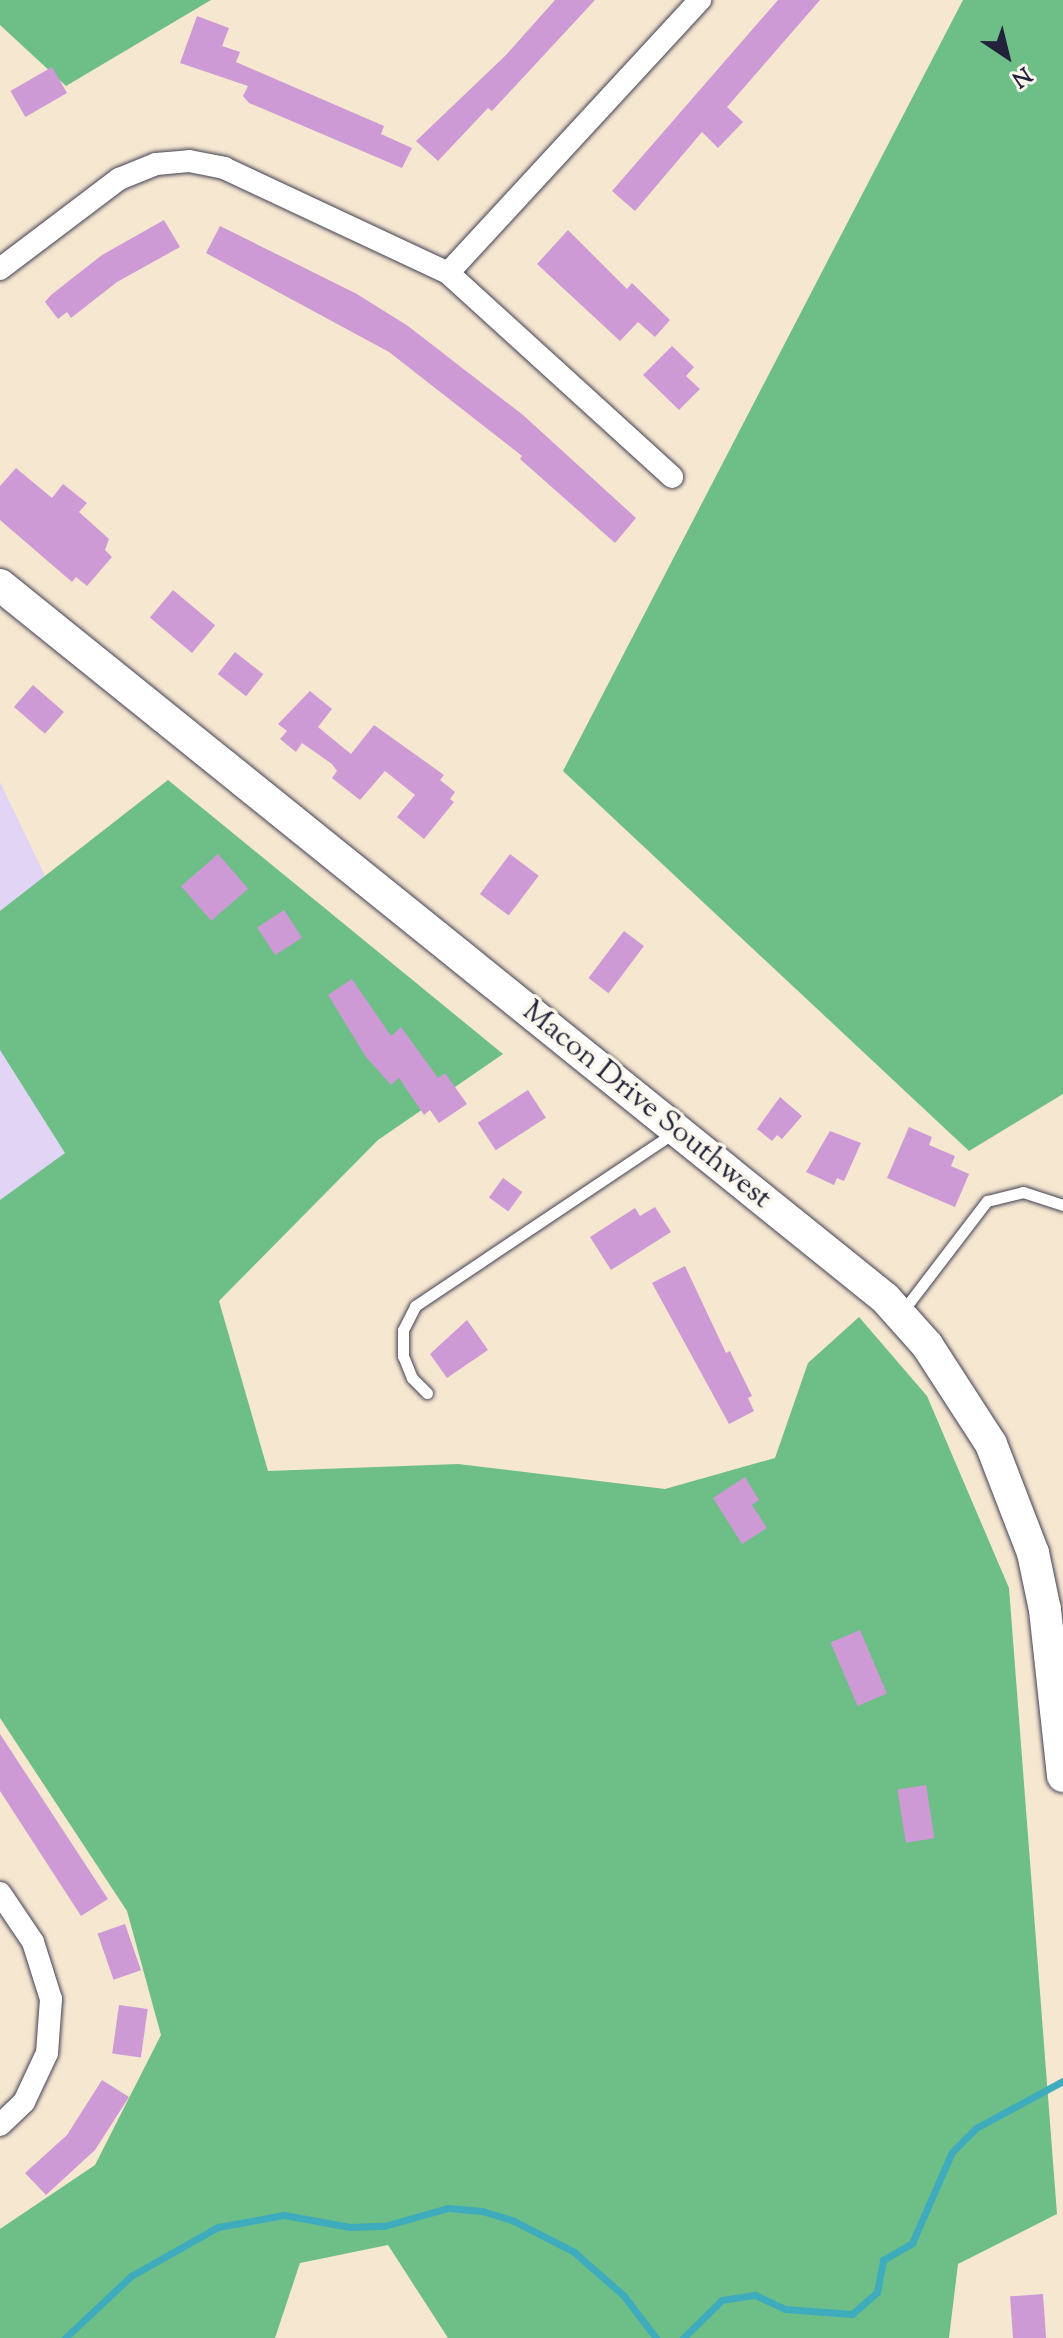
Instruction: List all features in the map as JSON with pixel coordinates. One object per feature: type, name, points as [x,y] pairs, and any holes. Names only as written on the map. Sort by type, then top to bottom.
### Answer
[{"type":"street","points":[[448,273],[700,0]]},
{"type":"street","points":[[0,269],[119,179],[156,164],[189,161],[224,168],[448,273],[672,477]]},
{"type":"street","name":"Macon Drive Southwest","points":[[0,585],[677,1131],[900,1315],[962,1393],[1015,1497],[1045,1610],[1063,1776]]},
{"type":"street","points":[[0,1893],[33,1942],[51,1999],[47,2053],[24,2102],[0,2125]]},
{"type":"lane","points":[[427,1393],[412,1378],[403,1356],[403,1330],[415,1306],[677,1131]]},
{"type":"lane","points":[[900,1315],[987,1201],[1023,1192],[1063,1205]]},
{"type":"shaded area","points":[[0,782],[172,1140],[0,1285]]},
{"type":"green space","points":[[0,0],[211,0],[66,86],[0,25]]},
{"type":"green space","points":[[963,0],[1063,0],[1063,1094],[969,1151],[563,771]]},
{"type":"green space","points":[[168,780],[503,1054],[378,1140],[219,1301],[268,1471],[458,1464],[665,1489],[775,1458],[808,1363],[859,1317],[927,1396],[1009,1588],[1057,2214],[958,2264],[949,2338],[448,2338],[388,2245],[300,2263],[275,2338],[0,2338],[0,2229],[95,2165],[161,2035],[127,1911],[0,1718],[0,1200],[65,1153],[0,1050],[0,911]]},
{"type":"building","points":[[555,0],[595,0],[492,111],[488,108],[438,161],[416,141],[506,55]]},
{"type":"building","points":[[778,0],[820,0],[727,107],[743,122],[718,148],[702,132],[635,211],[612,191]]},
{"type":"building","points":[[197,16],[229,28],[222,46],[240,52],[236,62],[384,126],[381,134],[412,148],[402,168],[249,103],[243,96],[248,86],[180,63]]},
{"type":"building","points":[[52,67],[67,93],[25,117],[10,91]]},
{"type":"building","points":[[164,220],[180,247],[117,282],[71,318],[67,312],[58,319],[45,302],[51,295],[102,255]]},
{"type":"building","points":[[220,226],[357,294],[408,326],[523,415],[636,518],[615,543],[520,459],[522,456],[389,352],[206,253]]},
{"type":"building","points":[[568,230],[627,289],[632,283],[670,320],[655,337],[638,322],[620,341],[537,264]]},
{"type":"building","points":[[672,346],[694,367],[686,376],[700,389],[679,410],[643,375]]},
{"type":"building","points":[[16,468],[52,498],[63,484],[87,503],[79,512],[109,539],[105,550],[112,557],[87,586],[76,577],[72,582],[0,520],[0,486]]},
{"type":"building","points":[[173,590],[215,625],[192,653],[150,618]]},
{"type":"building","points":[[235,652],[263,674],[246,696],[218,674]]},
{"type":"building","points":[[33,685],[64,712],[45,734],[14,707]]},
{"type":"building","points":[[310,691],[332,709],[318,727],[351,754],[374,725],[444,775],[440,780],[455,792],[450,799],[454,802],[424,839],[397,817],[415,795],[385,771],[360,800],[332,778],[337,771],[332,764],[302,743],[296,752],[280,739],[287,731],[278,724]]},
{"type":"building","points":[[218,854],[248,889],[211,921],[181,886]]},
{"type":"building","points":[[510,854],[539,876],[509,916],[480,894]]},
{"type":"building","points":[[284,910],[302,938],[275,955],[257,927]]},
{"type":"building","points":[[624,931],[644,946],[608,993],[588,978]]},
{"type":"building","points":[[352,979],[391,1036],[401,1027],[438,1078],[445,1073],[467,1104],[439,1123],[430,1110],[424,1115],[399,1078],[391,1085],[366,1057],[328,995]]},
{"type":"building","points":[[528,1090],[546,1118],[496,1150],[478,1123]]},
{"type":"building","points":[[780,1097],[802,1116],[782,1139],[777,1135],[772,1141],[757,1129]]},
{"type":"building","points":[[909,1127],[932,1137],[929,1145],[955,1156],[951,1166],[969,1174],[955,1207],[887,1178]]},
{"type":"building","points":[[830,1131],[861,1143],[844,1181],[837,1178],[834,1185],[806,1172]]},
{"type":"building","points":[[503,1178],[522,1192],[508,1212],[489,1197]]},
{"type":"building","points":[[655,1207],[671,1232],[611,1270],[590,1237],[635,1208],[640,1216]]},
{"type":"building","points":[[685,1266],[726,1353],[730,1351],[752,1396],[748,1398],[754,1411],[729,1424],[652,1283]]},
{"type":"building","points":[[467,1320],[488,1350],[447,1378],[430,1354]]},
{"type":"building","points":[[745,1477],[759,1500],[752,1505],[767,1528],[742,1544],[713,1498]]},
{"type":"building","points":[[860,1630],[887,1694],[858,1706],[831,1643]]},
{"type":"building","points":[[0,1734],[108,1899],[81,1916],[0,1791]]},
{"type":"building","points":[[926,1785],[934,1838],[906,1843],[897,1790]]},
{"type":"building","points":[[125,1924],[141,1970],[114,1980],[98,1933]]},
{"type":"building","points":[[119,2005],[148,2009],[141,2058],[112,2054]]},
{"type":"building","points":[[102,2080],[129,2097],[95,2150],[46,2195],[25,2173],[67,2135]]},
{"type":"building","points":[[1043,2294],[1046,2338],[1013,2338],[1010,2296]]},
{"type":"waterway","points":[[683,2338],[722,2300],[755,2295],[785,2309],[852,2314],[877,2292],[883,2260],[912,2243],[952,2152],[976,2128],[1063,2081]]},
{"type":"waterway","points":[[65,2338],[131,2276],[218,2227],[284,2215],[350,2227],[384,2226],[448,2208],[482,2211],[514,2221],[574,2252],[624,2296],[656,2338]]}]
